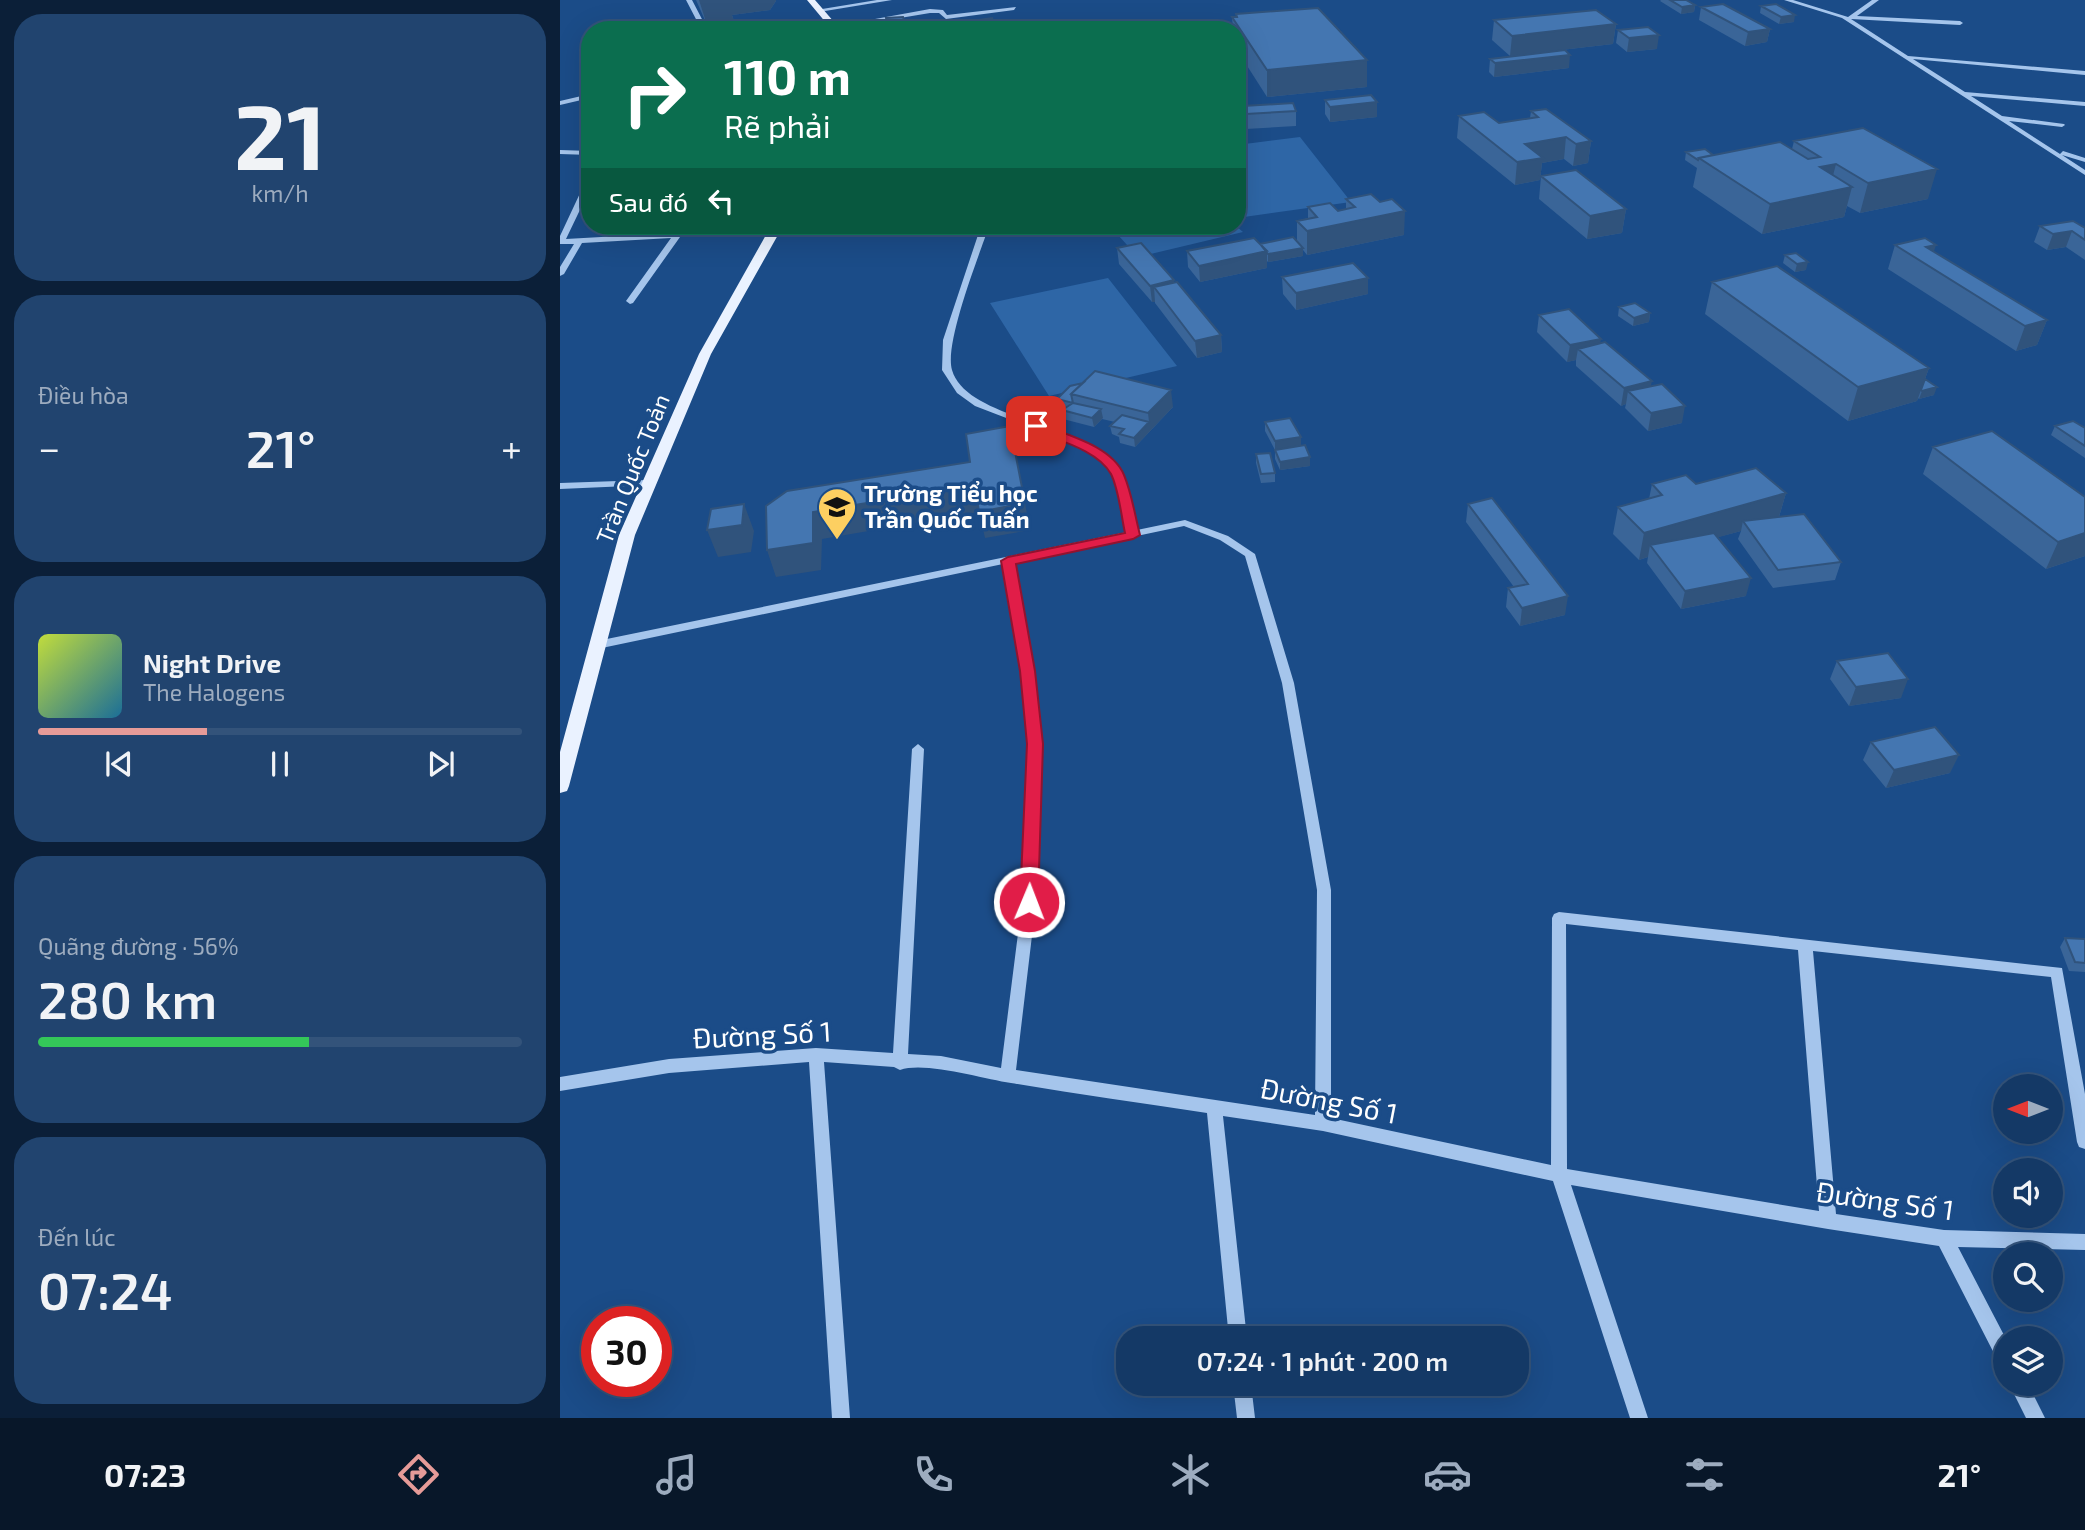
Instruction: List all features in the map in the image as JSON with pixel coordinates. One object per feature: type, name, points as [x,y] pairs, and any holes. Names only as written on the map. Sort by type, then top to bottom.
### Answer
[{"type":"main road","points":[[811,0],[828,21]]},
{"type":"main road","name":"Trần Quốc Toản","points":[[560,786],[627,535],[647,483],[705,355],[772,235]]},
{"type":"street","points":[[689,0],[700,21]]},
{"type":"street","points":[[819,10],[889,0]]},
{"type":"street","points":[[1787,0],[1848,17],[1960,23]]},
{"type":"street","points":[[1848,17],[1876,0]]},
{"type":"street","points":[[877,21],[930,11],[941,11],[946,17],[957,18],[1014,8]]},
{"type":"street","points":[[1848,17],[1961,94],[2085,173]]},
{"type":"street","points":[[1906,57],[2085,73]]},
{"type":"street","points":[[1961,94],[2085,104]]},
{"type":"street","points":[[560,103],[581,98]]},
{"type":"street","points":[[1996,117],[2062,125]]},
{"type":"street","points":[[2049,149],[2085,160]]},
{"type":"street","points":[[560,152],[581,153]]},
{"type":"street","points":[[581,199],[560,242],[664,235]]},
{"type":"street","points":[[630,301],[677,235]]},
{"type":"street","points":[[982,235],[947,340],[947,370],[960,391],[978,404],[1059,435],[1093,451],[1108,463],[1117,474],[1133,535]]},
{"type":"street","points":[[560,274],[579,241]]},
{"type":"street","points":[[560,486],[647,483]]},
{"type":"street","points":[[597,645],[1185,523],[1224,538],[1250,554],[1287,683],[1324,890],[1323,1124]]},
{"type":"street","points":[[1008,561],[1027,671],[1035,744],[1029,902],[1008,1076]]},
{"type":"street","points":[[900,1063],[918,750]]},
{"type":"street","points":[[1639,1418],[1559,1175],[1559,918],[2057,972],[2085,1142]]},
{"type":"street","points":[[1805,944],[1828,1221]]},
{"type":"street","points":[[816,1055],[841,1418]]},
{"type":"street","name":"Đường Số 1","points":[[560,1084],[669,1066],[816,1055],[900,1063],[941,1063],[1008,1076],[1323,1124],[1559,1175],[1828,1221],[1944,1238],[2085,1242]]},
{"type":"street","points":[[1214,1106],[1237,1326]]},
{"type":"street","points":[[1944,1238],[1993,1334]]},
{"type":"street","points":[[1243,1396],[1246,1418]]},
{"type":"street","points":[[2024,1396],[2036,1418]]},
{"type":"shaded area","points":[[1300,137],[1351,202],[1246,217],[1246,144]]},
{"type":"shaded area","points":[[1118,235],[1230,235],[1138,257]]},
{"type":"shaded area","points":[[1108,278],[1177,366],[1049,396],[990,303]]},
{"type":"building","points":[[1670,0],[1686,0],[1695,5],[1682,7]]},
{"type":"building","points":[[1723,4],[1770,29],[1748,32],[1701,7]]},
{"type":"building","points":[[1776,4],[1795,15],[1781,17],[1761,6]]},
{"type":"building","points":[[1318,8],[1367,60],[1267,70],[1246,38],[1246,21],[1235,21],[1232,17],[1237,17],[1236,14]]},
{"type":"building","points":[[1596,10],[1616,24],[1512,36],[1494,20]]},
{"type":"building","points":[[903,17],[904,21],[887,21],[886,18]]},
{"type":"building","points":[[992,18],[993,21],[971,21]]},
{"type":"building","points":[[1648,27],[1659,35],[1629,38],[1618,30]]},
{"type":"building","points":[[1565,50],[1570,55],[1495,63],[1490,59]]},
{"type":"building","points":[[1371,95],[1377,102],[1330,107],[1325,100]]},
{"type":"building","points":[[1293,103],[1296,111],[1246,114],[1246,106]]},
{"type":"building","points":[[1546,109],[1591,141],[1576,144],[1566,137],[1525,144],[1543,158],[1517,162],[1459,116],[1484,112],[1499,123],[1538,117],[1531,111]]},
{"type":"building","points":[[1863,128],[1937,169],[1868,183],[1836,164],[1820,167],[1852,187],[1770,204],[1699,158],[1780,142],[1808,159],[1820,157],[1794,141]]},
{"type":"building","points":[[1705,149],[1713,155],[1698,160],[1686,152]]},
{"type":"building","points":[[1576,170],[1626,209],[1590,216],[1541,176]]},
{"type":"building","points":[[1371,194],[1380,202],[1392,199],[1405,211],[1307,231],[1297,221],[1317,217],[1308,207],[1330,203],[1338,211],[1355,207],[1346,199]]},
{"type":"building","points":[[2073,221],[2085,228],[2085,240],[2072,231],[2053,234],[2040,226]]},
{"type":"building","points":[[1293,237],[1303,248],[1268,254],[1260,244]]},
{"type":"building","points":[[1254,238],[1267,251],[1199,266],[1187,251]]},
{"type":"building","points":[[1925,238],[1936,245],[1926,247],[2047,320],[2025,326],[1895,245]]},
{"type":"building","points":[[1141,243],[1174,280],[1150,286],[1117,248]]},
{"type":"building","points":[[1796,253],[1808,262],[1797,264],[1785,255]]},
{"type":"building","points":[[1353,263],[1368,278],[1296,293],[1282,277]]},
{"type":"building","points":[[1777,266],[1929,368],[1858,387],[1712,282]]},
{"type":"building","points":[[1177,282],[1221,335],[1195,341],[1154,287]]},
{"type":"building","points":[[1635,303],[1650,313],[1634,318],[1619,307]]},
{"type":"building","points":[[1569,309],[1601,339],[1570,345],[1539,315]]},
{"type":"building","points":[[1605,342],[1652,381],[1624,388],[1578,349]]},
{"type":"building","points":[[1095,371],[1171,390],[1148,413],[1071,394]]},
{"type":"building","points":[[1925,379],[1937,387],[1922,391]]},
{"type":"building","points":[[1083,383],[1071,394],[1073,403],[1057,399],[1070,386]]},
{"type":"building","points":[[1662,384],[1685,406],[1651,413],[1628,391]]},
{"type":"building","points":[[1073,403],[1101,409],[1092,418],[1062,410]]},
{"type":"building","points":[[1122,415],[1149,422],[1134,438],[1119,434],[1124,429],[1110,426]]},
{"type":"building","points":[[1290,418],[1301,437],[1275,441],[1265,422]]},
{"type":"building","points":[[2073,421],[2085,428],[2085,446],[2055,426]]},
{"type":"building","points":[[1010,426],[1025,503],[979,512],[975,485],[813,512],[813,543],[767,550],[766,506],[787,491],[970,462],[966,434]]},
{"type":"building","points":[[1992,431],[2085,497],[2085,533],[2058,542],[1933,447]]},
{"type":"building","points":[[1305,445],[1310,457],[1280,462],[1275,450]]},
{"type":"building","points":[[1270,453],[1275,473],[1261,474],[1256,454]]},
{"type":"building","points":[[1756,468],[1786,493],[1644,533],[1618,507],[1662,495],[1652,484],[1686,475],[1696,484]]},
{"type":"building","points":[[1492,498],[1568,596],[1522,608],[1508,588],[1528,584],[1468,504]]},
{"type":"building","points":[[744,504],[742,525],[707,530],[711,509]]},
{"type":"building","points":[[1804,514],[1841,562],[1778,570],[1743,521]]},
{"type":"building","points":[[1714,533],[1751,578],[1685,591],[1650,545]]},
{"type":"building","points":[[1888,653],[1908,679],[1856,687],[1837,661]]},
{"type":"building","points":[[1935,727],[1959,755],[1894,770],[1871,742]]},
{"type":"building","points":[[2065,938],[2085,939],[2085,963],[2075,962]]},
{"type":"place","name":"Trường Tiểu học Trần Quốc Tuấn","points":[[837,541]]},
{"type":"route","points":[[1029,902],[1035,744],[1027,671],[1008,561],[1133,535],[1117,474],[1108,463],[1093,451],[1036,426]]}]
